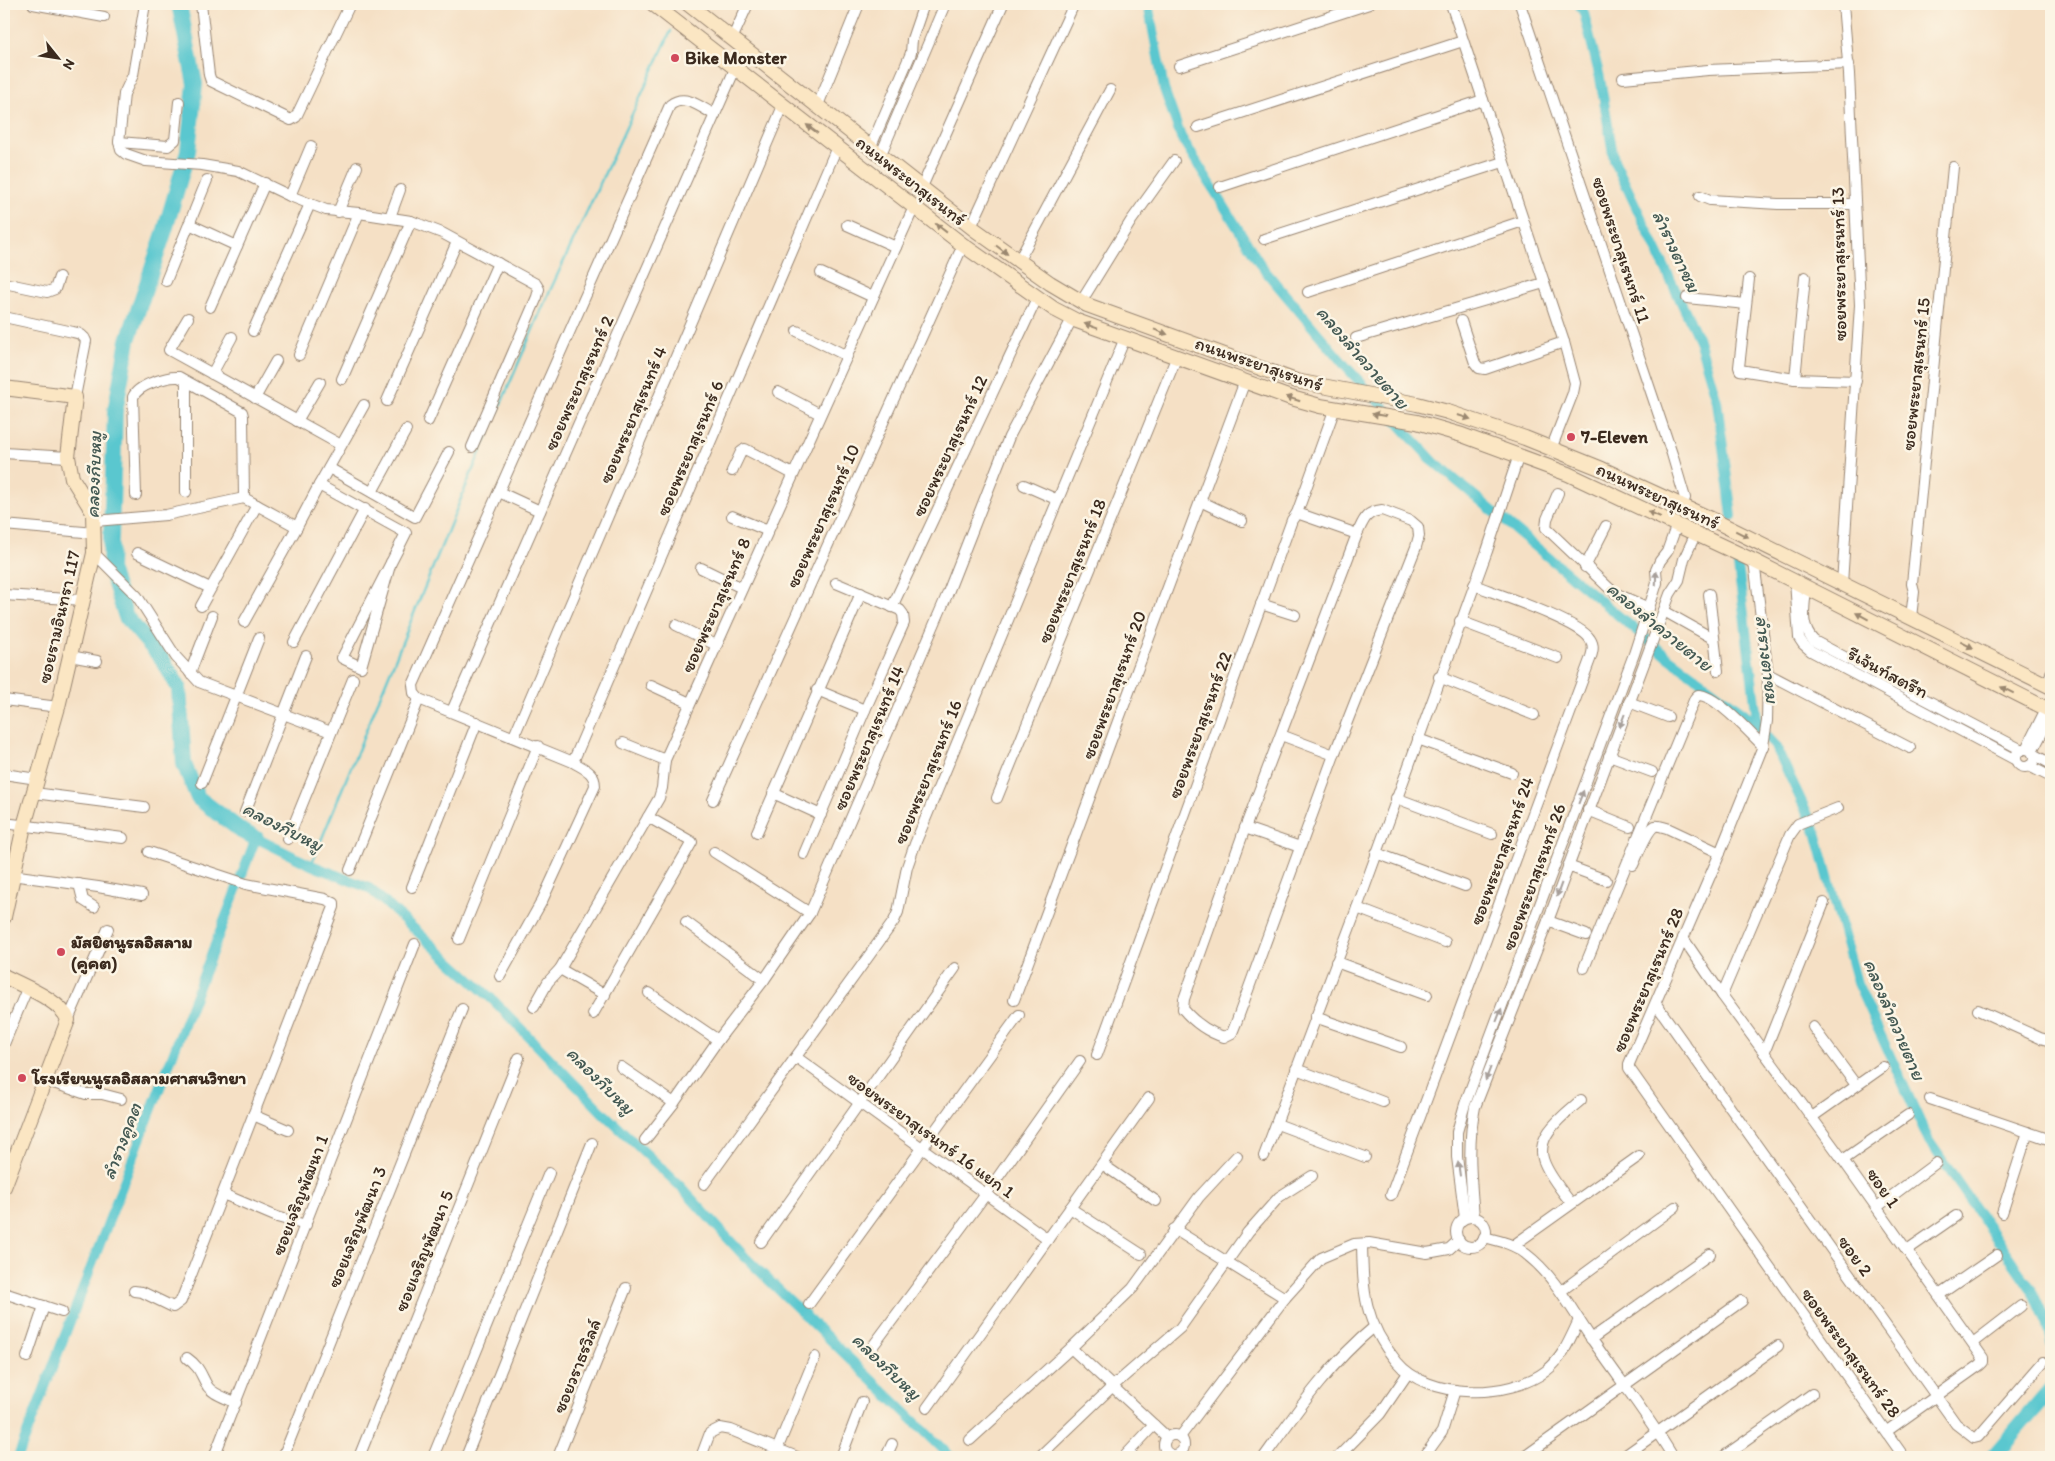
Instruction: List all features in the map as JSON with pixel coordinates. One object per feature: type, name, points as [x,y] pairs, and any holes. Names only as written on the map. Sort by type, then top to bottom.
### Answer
[{"type":"street","points":[[33,4],[104,17]]},
{"type":"street","points":[[145,4],[133,75],[124,94],[119,142],[121,150],[136,159],[171,164],[202,165],[238,171],[290,196],[338,212],[359,212],[411,221],[442,233],[536,284],[539,289],[537,297],[472,446]]},
{"type":"street","points":[[201,4],[211,81],[291,120],[296,116],[350,4]]},
{"type":"street","name":"ถนนพระยาสุเรนทร์","points":[[652,4],[963,245],[1037,298],[1072,319],[1297,400],[1417,422],[1462,435],[1568,474],[1754,561],[2050,712]]},
{"type":"street","name":"ถนนพระยาสุเรนทร์","points":[[688,4],[876,150],[971,227],[1018,262],[1081,302],[1296,380],[1417,404],[1476,421],[1551,449],[1602,469],[1682,506],[1938,631],[2050,682]]},
{"type":"street","points":[[732,39],[748,4]]},
{"type":"street","points":[[818,105],[859,4]]},
{"type":"street","points":[[876,150],[911,54],[912,39],[924,4]]},
{"type":"street","points":[[876,150],[945,4]]},
{"type":"street","points":[[922,187],[1003,4]]},
{"type":"street","points":[[963,245],[1074,4]]},
{"type":"street","points":[[1179,66],[1369,4]]},
{"type":"street","points":[[1451,4],[1564,342],[1575,383],[1573,393],[1551,449]]},
{"type":"street","name":"ซอยพระยาสุเรนทร์ 11","points":[[1520,4],[1672,454],[1685,498],[1682,506]]},
{"type":"street","name":"ซอยพระยาสุเรนทร์ 13","points":[[1842,584],[1860,305],[1848,64],[1843,4]]},
{"type":"street","points":[[1198,127],[1463,41]]},
{"type":"street","points":[[1624,78],[1708,70],[1848,64]]},
{"type":"street","name":"ซอยพระยาสุเรนทร์ 2","points":[[452,711],[735,69]]},
{"type":"street","points":[[1018,262],[1110,90]]},
{"type":"street","points":[[500,976],[542,900],[595,786],[595,778],[591,773],[573,762],[538,746],[419,699],[414,693],[412,685],[670,105],[684,99],[715,114]]},
{"type":"street","points":[[1220,187],[1483,100]]},
{"type":"street","points":[[119,142],[168,146],[172,144],[179,102]]},
{"type":"street","name":"ซอยพระยาสุเรนทร์ 4","points":[[514,736],[783,106]]},
{"type":"street","points":[[290,196],[311,146]]},
{"type":"street","name":"ซอยพระยาสุเรนทร์ 6","points":[[573,762],[836,147]]},
{"type":"street","points":[[1081,302],[1131,221],[1174,161]]},
{"type":"street","points":[[1264,239],[1503,162]]},
{"type":"street","points":[[338,212],[357,167]]},
{"type":"street","name":"ซอยพระยาสุเรนทร์ 15","points":[[1907,615],[1907,592],[1912,584],[1953,167]]},
{"type":"street","points":[[166,281],[207,180]]},
{"type":"street","points":[[210,307],[265,183]]},
{"type":"street","points":[[390,217],[400,190]]},
{"type":"street","points":[[1700,196],[1710,200],[1778,204],[1855,204]]},
{"type":"street","points":[[253,331],[310,204]]},
{"type":"street","name":"ซอยพระยาสุเรนทร์ 8","points":[[534,1007],[548,982],[560,969],[648,817],[662,788],[665,760],[914,207]]},
{"type":"street","points":[[299,355],[359,212]]},
{"type":"street","points":[[342,378],[411,221]]},
{"type":"street","points":[[1308,292],[1523,221]]},
{"type":"street","points":[[189,224],[237,246]]},
{"type":"street","points":[[847,225],[896,247]]},
{"type":"street","points":[[387,401],[457,242]]},
{"type":"street","name":"ซอยพระยาสุเรนทร์ 10","points":[[713,800],[963,245]]},
{"type":"street","points":[[428,420],[498,263]]},
{"type":"street","points":[[821,273],[873,297]]},
{"type":"street","points":[[4,283],[47,292],[55,289],[60,277]]},
{"type":"street","points":[[1795,379],[1805,277]]},
{"type":"street","points":[[1749,279],[1740,370],[1795,379],[1856,381]]},
{"type":"street","points":[[1356,338],[1544,283]]},
{"type":"street","name":"ซอยพระยาสุเรนทร์ 12","points":[[892,608],[1037,298]]},
{"type":"street","points":[[1687,298],[1746,304]]},
{"type":"street","points":[[4,317],[73,332],[83,336],[86,341],[75,397],[4,388]]},
{"type":"street","points":[[188,318],[169,350],[342,445]]},
{"type":"street","name":"ซอยพระยาสุเรนทร์ 14","points":[[645,1140],[764,980],[810,913],[944,604],[1009,437],[1072,319]]},
{"type":"street","points":[[1461,322],[1475,363],[1479,368],[1485,369],[1564,342]]},
{"type":"street","points":[[797,331],[847,356]]},
{"type":"street","points":[[212,374],[232,337]]},
{"type":"street","name":"ซอยพระยาสุเรนทร์ 16","points":[[704,1184],[894,921],[898,912],[907,867],[915,844],[1125,338]]},
{"type":"street","name":"ซอยพระยาสุเรนทร์ 18","points":[[997,798],[1176,356]]},
{"type":"street","points":[[255,398],[276,361]]},
{"type":"street","points":[[136,495],[133,397],[144,386],[171,376],[179,377],[242,412],[244,416],[244,498]]},
{"type":"street","name":"ซอยพระยาสุเรนทร์ 20","points":[[1014,1000],[1245,381]]},
{"type":"street","points":[[186,382],[186,492]]},
{"type":"street","points":[[297,421],[320,382]]},
{"type":"street","points":[[778,392],[820,414]]},
{"type":"street","name":"ซอยรามอินทรา 117","points":[[4,918],[9,875],[58,707],[84,600],[99,557],[99,525],[93,512],[77,489],[72,478],[68,457],[75,397]]},
{"type":"street","points":[[244,622],[364,405]]},
{"type":"street","name":"ซอยพระยาสุเรนทร์ 22","points":[[1097,1055],[1292,520],[1297,513],[1338,408]]},
{"type":"street","points":[[372,492],[406,430]]},
{"type":"street","points":[[732,471],[740,452],[744,450],[794,474]]},
{"type":"street","points":[[329,468],[415,517],[449,452]]},
{"type":"street","points":[[4,453],[68,457]]},
{"type":"street","points":[[1264,1156],[1357,908],[1519,455]]},
{"type":"street","points":[[319,485],[406,533],[391,562],[342,658],[361,667],[391,562]]},
{"type":"street","points":[[1024,485],[1058,500]]},
{"type":"street","points":[[499,492],[540,511]]},
{"type":"street","points":[[1558,494],[1547,519],[1546,528],[1585,567],[1617,594],[1649,608]]},
{"type":"street","points":[[4,525],[99,525],[209,507],[244,498],[296,527]]},
{"type":"street","points":[[1200,500],[1242,521]]},
{"type":"street","points":[[200,606],[257,505]]},
{"type":"street","points":[[294,642],[365,509]]},
{"type":"street","points":[[1382,510],[1411,521],[1418,527],[1419,536],[1334,755],[1232,1033],[1224,1037],[1195,1022],[1183,1009],[1184,999],[1245,828],[1281,735],[1364,518],[1372,512],[1382,510]]},
{"type":"street","points":[[1297,513],[1357,534]]},
{"type":"street","points":[[732,516],[768,531]]},
{"type":"street","name":"ซอยพระยาสุเรนทร์ 26","points":[[1484,1237],[1484,1225],[1470,1217],[1457,1157],[1457,1132],[1465,1104],[1634,654],[1657,584],[1656,570],[1667,552],[1677,524]]},
{"type":"street","points":[[1585,567],[1606,526]]},
{"type":"street","name":"ซอยพระยาสุเรนทร์ 26","points":[[1470,1217],[1470,1132],[1475,1107],[1548,921],[1670,594],[1680,576],[1684,559],[1696,533]]},
{"type":"street","points":[[1667,552],[1684,559]]},
{"type":"street","points":[[137,553],[210,588]]},
{"type":"street","points":[[99,557],[137,596],[176,657],[199,682],[331,732]]},
{"type":"street","name":"ซอยพระยาสุเรนทร์ 28","points":[[1754,561],[1768,674],[1763,743],[1720,853],[1629,1064],[1631,1073],[1904,1457]]},
{"type":"street","points":[[701,568],[742,588]]},
{"type":"street","points":[[804,854],[904,623],[903,614],[836,582]]},
{"type":"street","name":"รีเจ้นท์สตรีท","points":[[1800,584],[1806,633],[1814,641],[2051,764]]},
{"type":"street","name":"รีเจ้นท์สตรีท","points":[[1800,584],[1799,638],[1811,651],[2016,760],[2021,766],[2030,766],[2051,776]]},
{"type":"street","name":"ซอยพระยาสุเรนทร์ 24","points":[[1391,1195],[1594,647],[1590,638],[1573,624],[1474,585]]},
{"type":"street","points":[[757,832],[817,690],[861,593]]},
{"type":"street","points":[[1709,594],[1718,671]]},
{"type":"street","points":[[4,595],[84,600]]},
{"type":"street","points":[[1261,604],[1295,615]]},
{"type":"street","points":[[1664,612],[1714,639]]},
{"type":"street","points":[[190,673],[212,616]]},
{"type":"street","points":[[1460,620],[1558,658]]},
{"type":"street","points":[[676,625],[716,645]]},
{"type":"street","points":[[1929,650],[1938,631]]},
{"type":"street","points":[[202,783],[259,638]]},
{"type":"street","points":[[70,656],[97,661]]},
{"type":"street","points":[[245,812],[306,656]]},
{"type":"street","points":[[1768,674],[1910,748]]},
{"type":"street","points":[[1439,677],[1534,715]]},
{"type":"street","points":[[288,839],[353,679]]},
{"type":"street","points":[[651,685],[690,703]]},
{"type":"street","points":[[817,690],[865,710]]},
{"type":"street","points":[[1584,968],[1695,698],[1698,695],[1708,697],[1763,743]]},
{"type":"street","points":[[350,870],[419,699]]},
{"type":"street","points":[[4,700],[58,707]]},
{"type":"street","points":[[1629,702],[1668,717]]},
{"type":"street","points":[[2016,760],[2017,754],[2028,751],[2050,712]]},
{"type":"street","points":[[412,887],[477,722]]},
{"type":"street","points":[[1281,735],[1334,755]]},
{"type":"street","points":[[1603,737],[1615,740]]},
{"type":"street","points":[[1418,739],[1512,773]]},
{"type":"street","points":[[623,743],[665,760]]},
{"type":"street","points":[[459,940],[538,746]]},
{"type":"street","points":[[2028,751],[2034,759],[2030,766]]},
{"type":"street","points":[[1609,756],[1652,772]]},
{"type":"street","points":[[4,774],[37,779]]},
{"type":"street","points":[[34,793],[144,808]]},
{"type":"street","points":[[773,793],[821,815]]},
{"type":"street","points":[[1396,798],[1492,834]]},
{"type":"street","points":[[1722,996],[1790,835],[1798,824],[1838,808]]},
{"type":"street","points":[[1588,810],[1630,827]]},
{"type":"street","points":[[593,1014],[692,842],[648,817]]},
{"type":"street","points":[[4,823],[123,838]]},
{"type":"street","points":[[1633,866],[1653,827],[1657,825],[1720,853]]},
{"type":"street","points":[[1245,828],[1300,847]]},
{"type":"street","points":[[134,1291],[142,1292],[166,1306],[173,1307],[178,1305],[188,1288],[334,907],[334,903],[325,899],[246,884],[149,852]]},
{"type":"street","points":[[714,852],[810,913]]},
{"type":"street","points":[[1376,853],[1465,886]]},
{"type":"street","points":[[1568,866],[1606,880]]},
{"type":"street","points":[[9,875],[79,884],[142,896]]},
{"type":"street","points":[[79,884],[83,900],[94,907]]},
{"type":"street","points":[[1764,1052],[1824,903]]},
{"type":"street","points":[[1357,908],[1445,942]]},
{"type":"street","points":[[1548,921],[1586,935]]},
{"type":"street","points":[[686,922],[764,980]]},
{"type":"street","points":[[4,1187],[9,1157],[45,1080],[68,1020],[108,929]]},
{"type":"street","name":"ซอย 1","points":[[1683,938],[1722,996],[1877,1207],[1983,1358],[1983,1362],[1887,1432]]},
{"type":"street","points":[[1527,941],[1538,945]]},
{"type":"street","name":"ซอยเจริญพัฒนา 1","points":[[214,1457],[415,944]]},
{"type":"street","points":[[1336,962],[1427,995]]},
{"type":"street","points":[[761,1242],[956,968]]},
{"type":"street","points":[[560,969],[605,995]]},
{"type":"street","points":[[4,976],[62,1008],[68,1020]]},
{"type":"street","points":[[4,1044],[27,989]]},
{"type":"street","points":[[649,993],[718,1040]]},
{"type":"street","name":"ซอย 2","points":[[1656,1004],[1956,1424],[1974,1438],[1978,1437],[2043,1362]]},
{"type":"street","name":"ซอยเจริญพัฒนา 3","points":[[283,1457],[462,1009]]},
{"type":"street","points":[[1978,1010],[2040,1038],[2051,1041]]},
{"type":"street","points":[[809,1304],[1019,1015]]},
{"type":"street","points":[[1315,1017],[1401,1047]]},
{"type":"street","points":[[1812,1027],[1856,1085]]},
{"type":"street","name":"ซอยพระยาสุเรนทร์ 16 แยก 1","points":[[796,1057],[1048,1239]]},
{"type":"street","name":"ซอยเจริญพัฒนา 5","points":[[359,1457],[518,1058]]},
{"type":"street","points":[[870,1350],[986,1194],[1080,1062]]},
{"type":"street","points":[[622,1067],[674,1103]]},
{"type":"street","points":[[1812,1117],[1883,1067]]},
{"type":"street","points":[[1296,1069],[1383,1102]]},
{"type":"street","points":[[45,1080],[86,1094],[102,1094],[121,1099]]},
{"type":"street","points":[[927,1408],[1149,1098]]},
{"type":"street","points":[[1570,1203],[1544,1163],[1542,1154],[1544,1141],[1553,1125],[1581,1100]]},
{"type":"street","points":[[1930,1100],[2051,1140]]},
{"type":"street","points":[[253,1115],[288,1130]]},
{"type":"street","points":[[1843,1160],[1908,1115]]},
{"type":"street","points":[[1277,1124],[1365,1157]]},
{"type":"street","points":[[2002,1213],[2028,1132]]},
{"type":"street","points":[[466,1457],[592,1143]]},
{"type":"street","points":[[970,1440],[1071,1348],[1133,1288],[1199,1197],[1237,1156]]},
{"type":"street","points":[[1514,1245],[1570,1203],[1639,1156]]},
{"type":"street","points":[[1877,1207],[1936,1163]]},
{"type":"street","points":[[1102,1164],[1156,1201]]},
{"type":"street","points":[[433,1457],[549,1173]]},
{"type":"street","points":[[1039,1457],[1113,1386],[1180,1328],[1248,1232],[1278,1197],[1312,1176]]},
{"type":"street","points":[[223,1194],[277,1217],[306,1225]]},
{"type":"street","points":[[1561,1291],[1675,1207]]},
{"type":"street","points":[[1070,1208],[1141,1254]]},
{"type":"street","points":[[1906,1250],[1956,1216]]},
{"type":"street","name":"ซอยพระยาสุเรนทร์ 26","points":[[1459,1240],[1456,1228],[1470,1217]]},
{"type":"street","points":[[1174,1229],[1285,1298]]},
{"type":"street","points":[[1180,1437],[1285,1298],[1321,1258],[1339,1249],[1369,1243],[1427,1253],[1449,1248],[1459,1240],[1467,1246],[1477,1245],[1484,1237],[1514,1245],[1552,1278],[1624,1386],[1659,1432],[1673,1457]]},
{"type":"street","points":[[1362,1244],[1363,1288],[1368,1311],[1374,1326],[1391,1354],[1408,1372],[1434,1385],[1455,1390],[1484,1392],[1507,1388],[1524,1382],[1545,1371],[1564,1352],[1579,1320]]},
{"type":"street","points":[[1592,1339],[1710,1254]]},
{"type":"street","points":[[1939,1295],[1997,1255]]},
{"type":"street","name":"ซอยวราธรวิลล์","points":[[558,1457],[626,1288]]},
{"type":"street","points":[[4,1293],[62,1312]]},
{"type":"street","points":[[1524,1457],[1742,1301]]},
{"type":"street","points":[[28,1357],[44,1306]]},
{"type":"street","points":[[1973,1343],[2021,1306]]},
{"type":"street","points":[[1264,1457],[1309,1395],[1339,1360],[1374,1326]]},
{"type":"street","points":[[1623,1457],[1778,1346]]},
{"type":"street","points":[[1071,1348],[1167,1437]]},
{"type":"street","points":[[776,1453],[815,1357]]},
{"type":"street","points":[[187,1358],[200,1370],[208,1387],[236,1403]]},
{"type":"street","points":[[1338,1457],[1380,1414],[1408,1372]]},
{"type":"street","points":[[1424,1457],[1442,1432],[1455,1390]]},
{"type":"street","points":[[1723,1457],[1812,1394]]},
{"type":"street","points":[[841,1457],[862,1402]]},
{"type":"street","points":[[1124,1457],[1154,1425]]},
{"type":"street","points":[[701,1457],[710,1433],[720,1428],[731,1430],[776,1453],[797,1457]]},
{"type":"street","points":[[1176,1435],[1180,1437],[1184,1448],[1179,1456],[1167,1453],[1163,1445],[1167,1437],[1176,1435]]},
{"type":"street","points":[[886,1457],[892,1444]]},
{"type":"waterway","name":"คลองกีบหมู","points":[[179,4],[195,84],[188,151],[165,230],[128,340],[115,412],[110,569],[126,617],[162,659],[179,688],[184,764],[198,798],[243,832],[256,838]]},
{"type":"waterway","name":"คลองลำควายตาย","points":[[1148,4],[1164,89],[1181,137],[1262,267],[1348,369],[1434,462],[1668,657],[1744,713],[1776,747],[1816,832],[1857,983],[1929,1141],[2034,1293],[2045,1318],[2051,1344]]},
{"type":"waterway","name":"ลำรางตาชม","points":[[1579,4],[1584,13],[1600,78],[1614,160],[1699,340],[1717,401],[1732,516]]},
{"type":"waterway","points":[[311,865],[471,474],[542,308],[671,31]]},
{"type":"waterway","name":"ลำรางตาชม","points":[[1738,566],[1758,727]]},
{"type":"waterway","name":"คลองกีบหมู","points":[[18,1457],[256,838],[311,865],[369,888],[493,1000],[601,1111],[680,1186],[745,1257],[951,1457]]},
{"type":"waterway","points":[[1993,1457],[2051,1389]]},
{"type":"place","name":"Bike Monster","points":[[675,58]]},
{"type":"place","name":"7-Eleven","points":[[1571,437]]},
{"type":"place","name":"มัสยิตนูรลอิสลาม (คูคต)","points":[[61,952]]},
{"type":"place","name":"โรงเรียนนูรลอิสลามศาสนวิทยา","points":[[22,1078]]},
{"type":"water label","name":"ลำรางคูคต","points":[[121,1141]]}]
